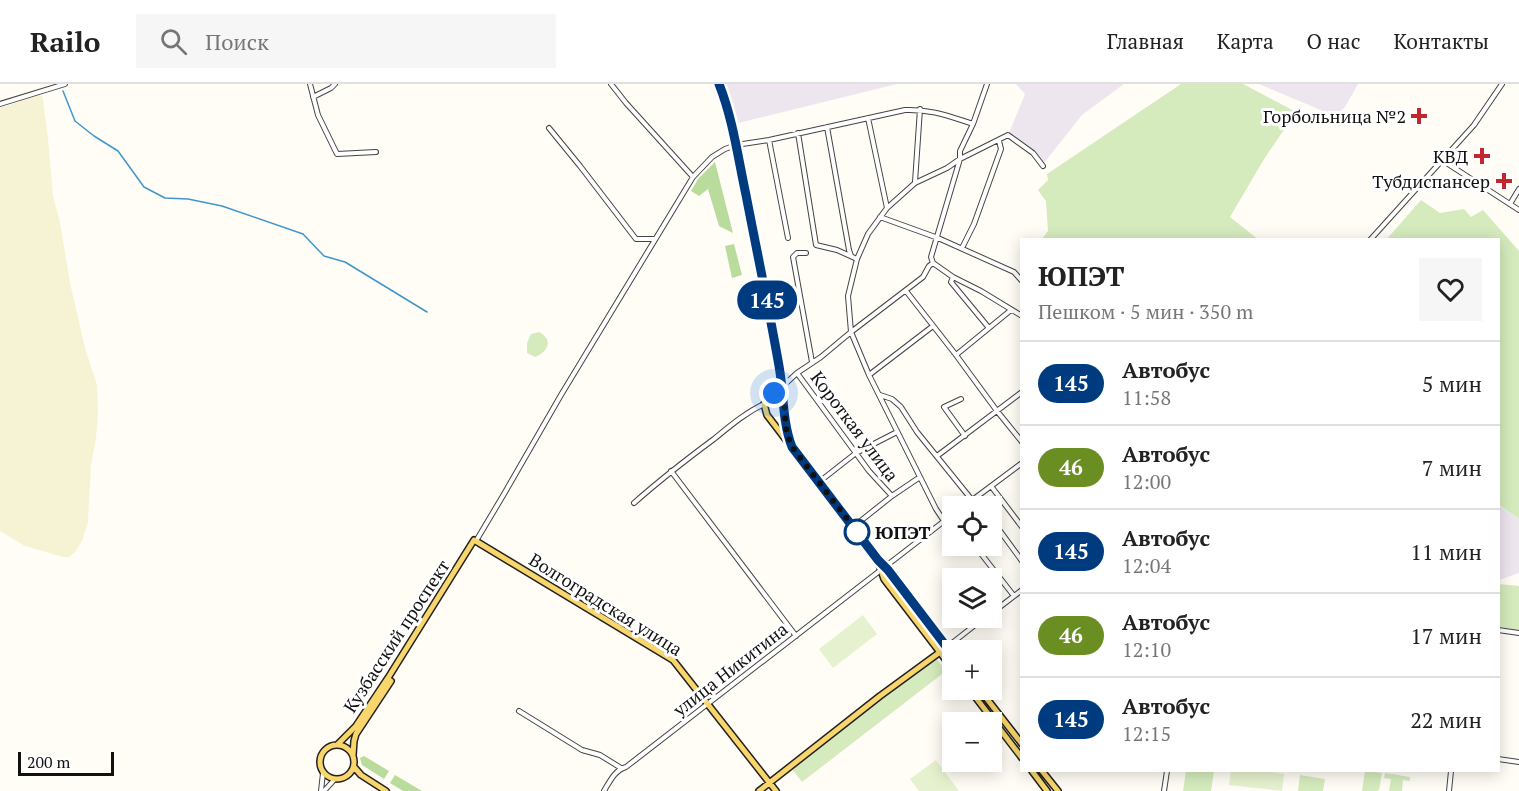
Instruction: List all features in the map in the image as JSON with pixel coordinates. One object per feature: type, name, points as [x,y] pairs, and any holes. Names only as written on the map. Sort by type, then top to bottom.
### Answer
[{"type":"main road","points":[[719,84],[736,145],[783,386],[787,433],[792,447]]},
{"type":"main road","points":[[783,386],[764,404],[767,415],[878,560],[884,579],[942,655]]},
{"type":"main road","points":[[774,393],[780,393],[784,397]]},
{"type":"main road","points":[[776,427],[783,426],[785,421]]},
{"type":"main road","points":[[384,791],[354,767],[356,734],[474,541]]},
{"type":"main road","name":"Волгоградская улица","points":[[474,541],[673,660],[768,788]]},
{"type":"main road","name":"Кузбасский проспект","points":[[338,744],[356,726],[474,541]]},
{"type":"main road","points":[[882,570],[942,641]]},
{"type":"main road","points":[[768,788],[940,652]]},
{"type":"main road","points":[[978,700],[1020,755]]},
{"type":"main road","points":[[988,700],[1020,741]]},
{"type":"main road","points":[[353,755],[348,748],[338,744],[333,745],[323,751],[319,762],[323,772],[335,779],[344,778],[354,767]]},
{"type":"main road","points":[[1033,772],[1047,791]]},
{"type":"main road","points":[[1036,777],[1043,772],[1058,791]]},
{"type":"main road","points":[[349,774],[362,778],[384,791]]},
{"type":"street","points":[[0,105],[65,84]]},
{"type":"street","points":[[310,84],[318,115],[337,154],[376,152]]},
{"type":"street","points":[[313,97],[335,84]]},
{"type":"street","points":[[611,84],[693,177]]},
{"type":"street","points":[[987,84],[973,124],[960,151],[960,159],[931,258],[933,263],[953,277],[1020,315]]},
{"type":"street","points":[[1372,238],[1478,120],[1502,84]]},
{"type":"street","points":[[474,541],[693,177],[712,157],[736,145],[798,134],[905,110],[920,109],[973,124]]},
{"type":"street","points":[[915,183],[920,109]]},
{"type":"street","points":[[868,118],[887,208]]},
{"type":"street","points":[[827,127],[851,256]]},
{"type":"street","points":[[549,128],[636,239],[656,239]]},
{"type":"street","points":[[798,134],[816,245],[837,250],[857,259]]},
{"type":"street","points":[[942,518],[897,432],[850,332],[849,296],[857,259],[868,234],[880,217],[915,183],[1008,135],[1033,153],[1043,166]]},
{"type":"street","points":[[769,140],[788,238]]},
{"type":"street","points":[[962,248],[974,224],[1001,148],[999,141]]},
{"type":"street","points":[[1442,160],[1519,210]]},
{"type":"street","points":[[1510,204],[1519,189]]},
{"type":"street","points":[[880,217],[962,248],[1014,272],[1020,279]]},
{"type":"street","points":[[806,253],[797,253],[793,257],[812,362]]},
{"type":"street","points":[[783,386],[906,291],[923,277],[933,263]]},
{"type":"street","points":[[953,277],[951,282],[988,328]]},
{"type":"street","points":[[906,291],[1020,440]]},
{"type":"street","points":[[956,355],[1011,310]]},
{"type":"street","points":[[869,375],[933,326]]},
{"type":"street","name":"Короткая улица","points":[[797,373],[869,471],[892,496]]},
{"type":"street","points":[[937,456],[1020,394]]},
{"type":"street","points":[[879,395],[892,399],[901,407],[917,432],[971,496]]},
{"type":"street","points":[[961,399],[944,407],[965,436]]},
{"type":"street","points":[[634,502],[736,421],[764,404]]},
{"type":"street","points":[[819,482],[856,453],[897,432]]},
{"type":"street","points":[[978,496],[1020,464]]},
{"type":"street","points":[[671,471],[796,636]]},
{"type":"street","points":[[853,527],[920,477]]},
{"type":"street","points":[[991,486],[1020,525]]},
{"type":"street","name":"улица Никитина","points":[[604,791],[621,768],[626,767],[942,523]]},
{"type":"street","points":[[1002,534],[1020,558]]},
{"type":"street","points":[[983,556],[1014,596]]},
{"type":"street","points":[[1002,605],[1020,592]]},
{"type":"street","points":[[956,640],[971,628]]},
{"type":"street","points":[[1500,630],[1519,633]]},
{"type":"street","points":[[519,711],[582,750],[600,755],[621,768]]},
{"type":"street","points":[[1500,759],[1519,762]]},
{"type":"street","points":[[322,791],[323,772]]},
{"type":"street","points":[[1164,791],[1167,772]]},
{"type":"street","points":[[1449,791],[1451,772]]},
{"type":"street","points":[[322,791],[335,779]]},
{"type":"shaded area","points":[[720,84],[897,84],[734,124]]},
{"type":"shaded area","points":[[1016,84],[1124,84],[1082,115],[1044,163],[1009,133],[1025,94]]},
{"type":"shaded area","points":[[1259,84],[1358,84],[1345,107],[1335,116]]},
{"type":"shaded area","points":[[39,95],[43,99],[53,196],[60,222],[70,283],[85,348],[97,385],[98,414],[91,465],[88,522],[82,541],[69,557],[25,546],[0,531],[0,108]]},
{"type":"shaded area","points":[[1500,506],[1519,519],[1519,573],[1500,580]]},
{"type":"green space","points":[[1181,84],[1243,84],[1296,112],[1264,159],[1230,217],[1256,238],[1043,238],[1048,231],[1046,201],[1038,190],[1048,180],[1047,174]]},
{"type":"green space","points":[[715,162],[733,233],[719,226],[708,189],[699,196],[691,191],[698,179]]},
{"type":"green space","points":[[1421,200],[1440,213],[1464,209],[1471,217],[1483,210],[1519,251],[1519,519],[1500,506],[1500,238],[1388,238]]},
{"type":"green space","points":[[734,244],[742,275],[732,278],[725,246]]},
{"type":"green space","points":[[539,332],[548,342],[546,349],[535,357],[527,353],[527,343],[531,334]]},
{"type":"green space","points":[[1500,584],[1519,586],[1519,631],[1500,628]]},
{"type":"green space","points":[[863,615],[877,634],[833,668],[819,649]]},
{"type":"green space","points":[[936,658],[942,666],[942,674],[802,782],[792,769]]},
{"type":"green space","points":[[364,756],[389,771],[384,779],[362,765],[360,758]]},
{"type":"green space","points":[[936,760],[942,772],[945,772],[959,791],[919,791],[910,779]]},
{"type":"green space","points":[[1186,772],[1214,772],[1211,791],[1183,791]]},
{"type":"green space","points":[[1231,772],[1284,774],[1282,791],[1229,785]]},
{"type":"green space","points":[[1365,772],[1382,773],[1379,790],[1362,791]]},
{"type":"green space","points":[[1385,773],[1410,777],[1410,781],[1403,780],[1402,791],[1389,791],[1391,779],[1384,778]]},
{"type":"green space","points":[[395,775],[422,791],[403,791],[390,783]]},
{"type":"green space","points":[[1300,775],[1325,779],[1323,791],[1298,791]]},
{"type":"waterway","points":[[63,91],[75,121],[118,151],[144,187],[165,198],[188,199],[222,206],[303,234],[324,256],[345,262],[427,312]]},
{"type":"bus line","name":"145","points":[[719,84],[736,145],[783,386],[787,433],[792,447],[942,641]]},
{"type":"place","name":"Горбольница №2","points":[[1419,116]]},
{"type":"place","name":"КВД","points":[[1482,156]]},
{"type":"place","name":"Тубдиспансер","points":[[1504,181]]},
{"type":"place","name":"ЮПЭТ","points":[[857,532]]},
{"type":"route","points":[[774,393],[780,393],[784,397],[785,421],[792,447],[857,532]]}]
